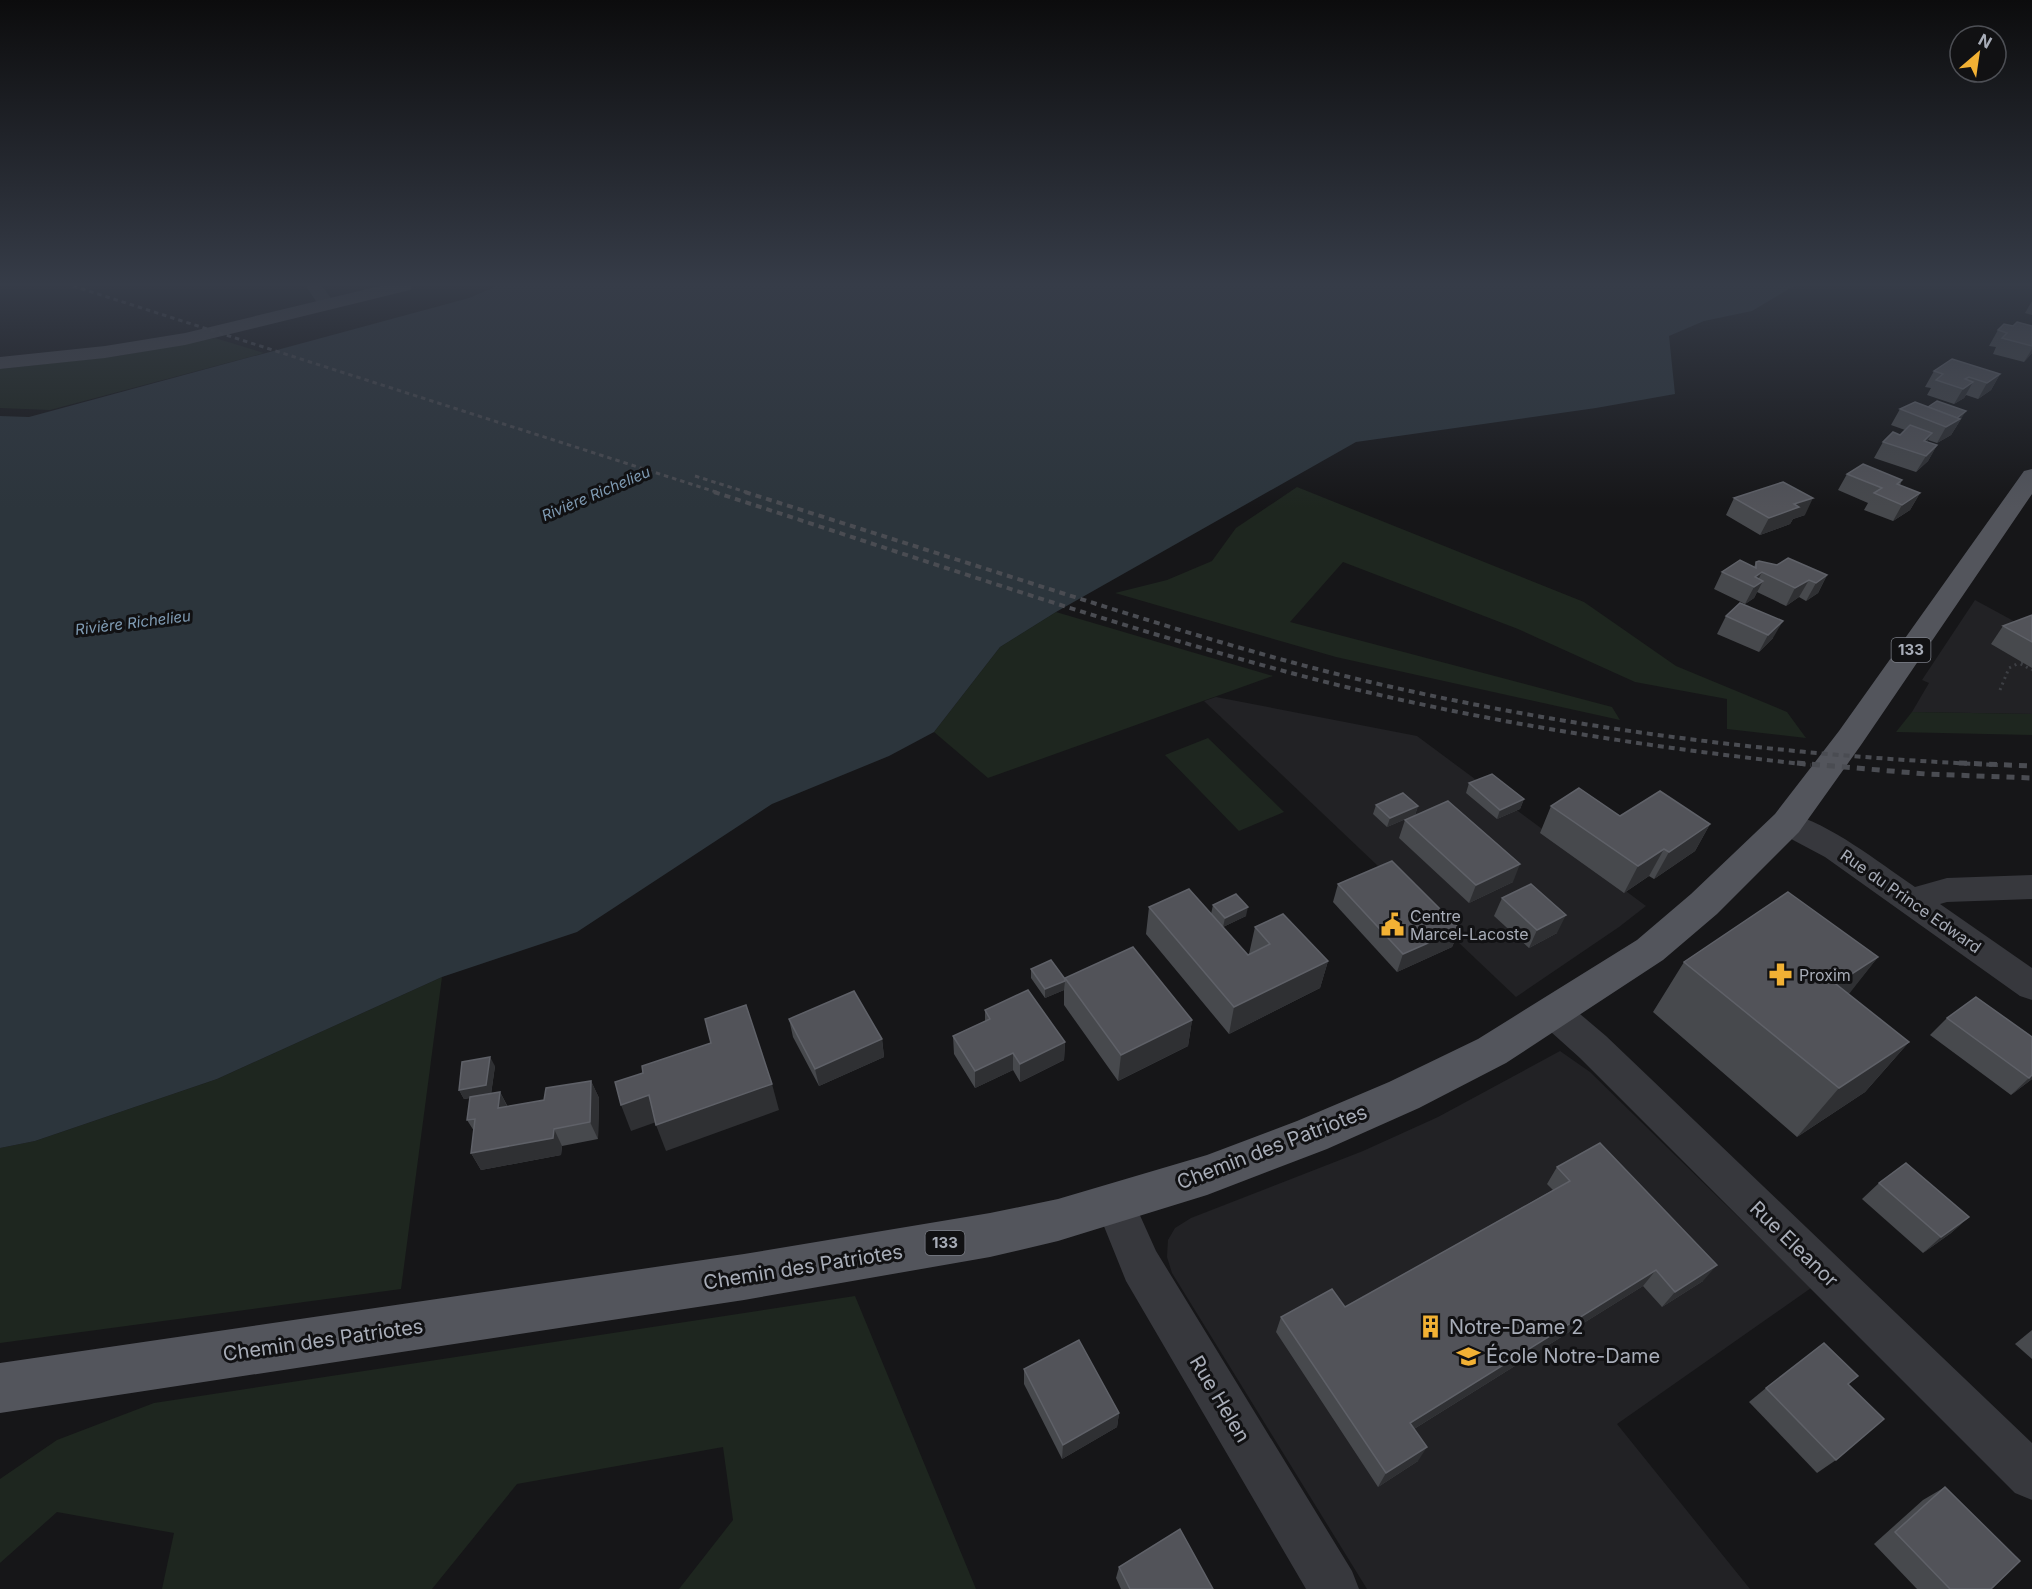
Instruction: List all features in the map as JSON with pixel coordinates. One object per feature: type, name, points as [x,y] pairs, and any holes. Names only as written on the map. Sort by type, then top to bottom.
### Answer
[{"type":"main road","points":[[0,363],[24,360]]},
{"type":"main road","name":"133","points":[[1787,823],[1844,747],[2032,476]]},
{"type":"main road","name":"Chemin des Patriotes","points":[[0,1388],[862,1257],[1001,1233],[1058,1220],[1208,1175],[1312,1135],[1394,1099],[1492,1051],[1650,950],[1704,904],[1787,823]]},
{"type":"street","name":"Rue du Prince Edward","points":[[1787,823],[1836,849],[2032,986]]},
{"type":"street","points":[[1911,901],[1947,890],[2032,887]]},
{"type":"street","name":"Rue Eleanor","points":[[1554,1013],[1593,1047],[2032,1476]]},
{"type":"street","name":"Rue Helen","points":[[1115,1204],[1141,1266],[1334,1589]]},
{"type":"path","points":[[2000,690],[2009,668],[2021,663],[2032,670]]},
{"type":"shaded area","points":[[80,360],[237,360],[50,410],[0,408],[0,369]]},
{"type":"shaded area","points":[[1297,487],[1584,602],[1676,666],[1787,712],[1806,738],[1727,729],[1727,699],[1635,682],[1518,629],[1343,562],[1290,622],[1612,707],[1620,720],[1336,657],[1115,593],[1167,580],[1212,561],[1236,528]]},
{"type":"shaded area","points":[[1975,600],[2032,631],[2032,714],[1912,712],[1929,683],[1922,680]]},
{"type":"shaded area","points":[[1056,612],[1273,676],[988,778],[934,732],[1000,647]]},
{"type":"shaded area","points":[[1216,697],[1417,736],[1646,906],[1516,997],[1204,701]]},
{"type":"shaded area","points":[[1912,712],[2032,714],[2032,735],[1896,732]]},
{"type":"shaded area","points":[[1208,738],[1284,812],[1239,831],[1165,755]]},
{"type":"shaded area","points":[[442,977],[401,1289],[0,1343],[0,1148],[35,1141],[217,1079]]},
{"type":"shaded area","name":"École Notre-Dame","points":[[1560,1051],[1590,1072],[1811,1288],[1617,1424],[1750,1589],[1367,1589],[1172,1273],[1167,1257],[1168,1240],[1175,1228],[1191,1218],[1363,1151],[1438,1117]]},
{"type":"shaded area","points":[[855,1296],[976,1589],[679,1589],[733,1520],[723,1447],[517,1484],[432,1589],[162,1589],[174,1533],[57,1512],[0,1563],[0,1479],[57,1440],[154,1403]]},
{"type":"water","name":"Rivière Richelieu","points":[[239,360],[1671,360],[1675,394],[1596,408],[1356,442],[1056,612],[1000,647],[934,732],[889,756],[772,804],[577,932],[442,977],[217,1079],[35,1141],[0,1148],[0,416],[29,417]]},
{"type":"building","points":[[1950,360],[1956,360],[2000,374],[1987,383],[1969,377],[1965,379],[1973,382],[1963,389],[1936,380],[1943,374],[1934,371]]},
{"type":"building","points":[[1937,401],[1966,411],[1957,418],[1928,407]]},
{"type":"building","points":[[1915,402],[1960,419],[1946,427],[1900,409]]},
{"type":"building","points":[[1910,425],[1932,433],[1924,441],[1937,445],[1926,456],[1883,442],[1893,432],[1900,435]]},
{"type":"building","points":[[1863,464],[1902,480],[1897,484],[1920,493],[1902,505],[1874,493],[1882,488],[1847,474]]},
{"type":"building","points":[[1783,482],[1813,498],[1794,504],[1799,507],[1769,518],[1734,498]]},
{"type":"building","points":[[1788,558],[1827,575],[1816,583],[1809,580],[1795,588],[1762,572],[1755,577],[1763,581],[1754,587],[1722,572],[1740,560],[1756,568],[1756,562],[1759,561],[1777,565]]},
{"type":"building","points":[[1740,603],[1783,621],[1768,635],[1726,616]]},
{"type":"building","points":[[2032,615],[2032,642],[2003,626]]},
{"type":"building","points":[[1492,774],[1524,799],[1500,810],[1469,783]]},
{"type":"building","points":[[1579,788],[1620,816],[1660,791],[1710,824],[1669,852],[1664,849],[1638,866],[1551,806]]},
{"type":"building","points":[[1403,793],[1418,806],[1390,818],[1376,805]]},
{"type":"building","points":[[1448,801],[1520,864],[1476,885],[1405,820]]},
{"type":"building","points":[[1392,861],[1460,929],[1403,954],[1338,884]]},
{"type":"building","points":[[1531,884],[1566,915],[1537,930],[1502,898]]},
{"type":"building","points":[[1189,889],[1248,955],[1270,944],[1255,927],[1283,914],[1328,961],[1234,1007],[1149,907]]},
{"type":"building","points":[[1788,892],[1878,957],[1836,984],[1909,1042],[1839,1088],[1684,962]]},
{"type":"building","points":[[1236,894],[1248,907],[1225,918],[1213,905]]},
{"type":"building","points":[[1133,947],[1192,1020],[1121,1055],[1065,978]]},
{"type":"building","points":[[1051,960],[1065,981],[1045,989],[1031,969]]},
{"type":"building","points":[[1028,990],[1065,1042],[1020,1064],[1013,1053],[975,1071],[953,1036],[990,1019],[985,1010]]},
{"type":"building","points":[[854,991],[882,1039],[815,1069],[789,1019]]},
{"type":"building","points":[[1976,997],[2032,1037],[2032,1075],[2029,1078],[1947,1018]]},
{"type":"building","points":[[746,1005],[772,1084],[656,1125],[649,1095],[621,1105],[615,1082],[643,1073],[642,1066],[711,1043],[705,1019]]},
{"type":"building","points":[[490,1057],[486,1085],[459,1090],[462,1062]]},
{"type":"building","points":[[591,1081],[590,1122],[554,1129],[553,1138],[471,1153],[475,1119],[467,1120],[470,1097],[500,1092],[498,1108],[544,1100],[546,1088]]},
{"type":"building","name":"Notre-Dame 2","points":[[1600,1143],[1717,1265],[1675,1292],[1656,1270],[1410,1423],[1427,1447],[1386,1473],[1281,1317],[1332,1289],[1345,1307],[1570,1181],[1557,1167]]},
{"type":"building","points":[[1906,1163],[1969,1217],[1941,1237],[1879,1183]]},
{"type":"building","points":[[1079,1340],[1119,1413],[1063,1445],[1024,1369]]},
{"type":"building","points":[[1824,1343],[1858,1376],[1848,1384],[1884,1419],[1836,1460],[1766,1388]]},
{"type":"building","points":[[1945,1487],[2020,1561],[1991,1589],[1950,1589],[1895,1532]]},
{"type":"building","points":[[1180,1529],[1213,1589],[1130,1589],[1119,1567]]},
{"type":"railway","points":[[304,360],[719,493]]},
{"type":"railway","points":[[695,476],[749,493]]},
{"type":"railway","points":[[714,492],[1149,632],[1359,690],[1487,718],[1616,740],[1811,765]]},
{"type":"railway","points":[[745,492],[1217,641],[1331,673],[1447,699],[1603,727],[1682,738],[1839,755],[1998,765]]},
{"type":"railway","points":[[1797,763],[1926,774],[2032,778]]},
{"type":"railway","points":[[1959,763],[2032,766]]},
{"type":"place","name":"Centre Marcel-Lacoste","points":[[1392,925]]},
{"type":"place","name":"Proxim","points":[[1781,975]]},
{"type":"place","name":"Notre-Dame 2","points":[[1431,1327]]},
{"type":"place","name":"École Notre-Dame","points":[[1468,1356]]}]
